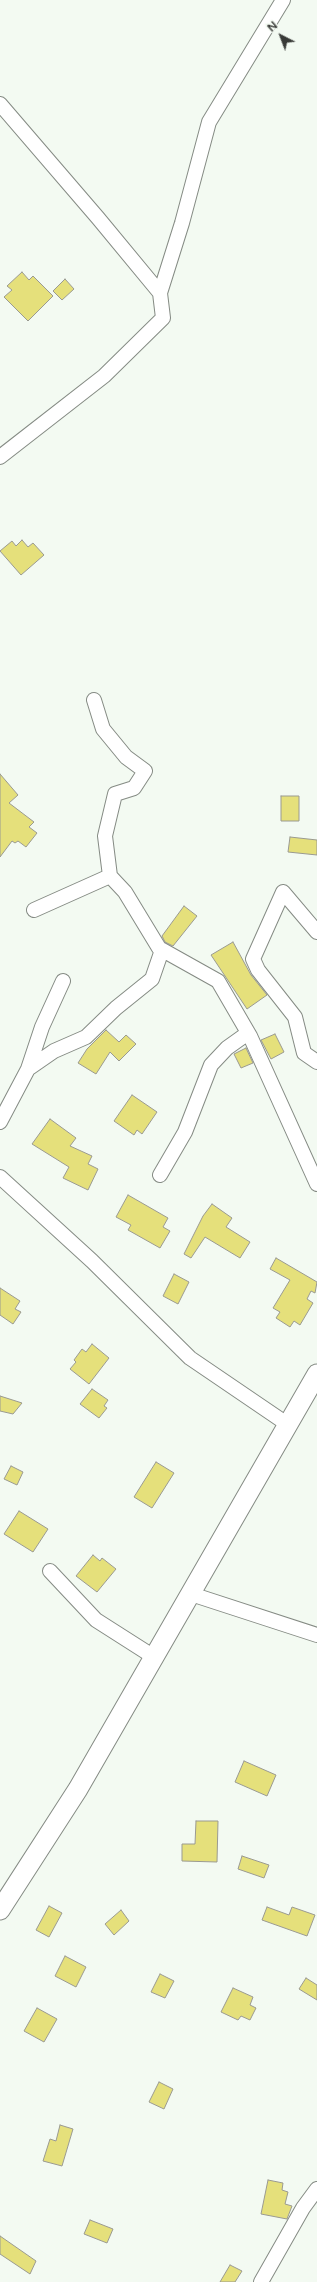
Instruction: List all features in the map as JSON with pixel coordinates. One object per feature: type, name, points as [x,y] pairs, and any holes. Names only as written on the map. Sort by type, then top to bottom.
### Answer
[{"type":"street","points":[[0,457],[104,376],[163,318],[160,293],[182,222],[209,122],[283,0]]},
{"type":"street","points":[[0,104],[160,293]]},
{"type":"street","points":[[94,700],[103,729],[126,757],[145,771],[134,788],[115,794],[105,836],[110,876],[126,892],[159,948],[218,981],[248,1033],[317,1184]]},
{"type":"street","points":[[34,910],[110,876]]},
{"type":"street","points":[[317,932],[284,892],[253,959],[258,970],[295,1017],[304,1053],[317,1062]]},
{"type":"street","points":[[28,1069],[54,1051],[86,1036],[116,1008],[152,979],[162,950]]},
{"type":"street","points":[[0,1122],[28,1069],[42,1027],[63,981]]},
{"type":"street","points":[[160,1175],[185,1132],[210,1065],[227,1048],[248,1033]]},
{"type":"street","points":[[0,1177],[92,1261],[190,1358],[286,1424]]},
{"type":"street","points":[[0,1910],[78,1789],[191,1594],[286,1424],[317,1374]]},
{"type":"street","points":[[50,1571],[96,1620],[154,1657]]},
{"type":"street","points":[[191,1594],[317,1635]]},
{"type":"street","points":[[261,2282],[303,2208],[317,2189]]},
{"type":"building","points":[[22,272],[29,280],[33,276],[53,296],[28,321],[4,297],[12,290],[7,286]]},
{"type":"building","points":[[65,279],[74,289],[62,300],[53,291]]},
{"type":"building","points":[[22,540],[28,547],[33,543],[44,555],[21,575],[0,551],[12,541],[16,546]]},
{"type":"building","points":[[0,774],[18,795],[9,803],[34,822],[29,827],[37,833],[26,847],[18,841],[15,843],[12,841],[0,857]]},
{"type":"building","points":[[281,796],[299,796],[299,821],[281,821]]},
{"type":"building","points":[[290,837],[317,840],[317,855],[288,852]]},
{"type":"building","points":[[184,906],[197,916],[173,946],[165,942],[162,936]]},
{"type":"building","points":[[233,942],[251,975],[267,995],[247,1009],[211,955]]},
{"type":"building","points":[[106,1030],[119,1042],[126,1035],[136,1044],[119,1061],[110,1052],[96,1074],[78,1063],[87,1049]]},
{"type":"building","points":[[275,1034],[284,1052],[271,1059],[261,1040]]},
{"type":"building","points":[[246,1048],[253,1063],[241,1068],[234,1054]]},
{"type":"building","points":[[132,1095],[157,1112],[142,1134],[137,1130],[134,1135],[114,1121]]},
{"type":"building","points":[[50,1119],[76,1138],[70,1146],[92,1156],[88,1164],[98,1169],[88,1190],[63,1178],[69,1167],[32,1144]]},
{"type":"building","points":[[128,1195],[168,1218],[163,1227],[170,1231],[160,1248],[128,1230],[131,1225],[116,1217]]},
{"type":"building","points":[[212,1204],[232,1218],[226,1227],[250,1242],[240,1258],[205,1237],[191,1258],[184,1254],[203,1216]]},
{"type":"building","points":[[276,1258],[317,1282],[315,1293],[311,1291],[307,1299],[313,1303],[300,1325],[294,1321],[290,1327],[276,1318],[280,1312],[273,1308],[290,1280],[270,1269]]},
{"type":"building","points":[[174,1274],[189,1282],[178,1304],[163,1296]]},
{"type":"building","points":[[0,1288],[20,1301],[15,1309],[21,1312],[13,1324],[0,1315]]},
{"type":"building","points":[[92,1344],[109,1358],[89,1384],[70,1369],[76,1362],[74,1360],[82,1349],[86,1352]]},
{"type":"building","points":[[92,1389],[108,1400],[104,1406],[107,1408],[99,1418],[80,1404]]},
{"type":"building","points":[[0,1396],[22,1403],[13,1414],[0,1411]]},
{"type":"building","points":[[156,1462],[174,1473],[152,1508],[134,1497]]},
{"type":"building","points":[[11,1466],[23,1472],[17,1485],[4,1479]]},
{"type":"building","points":[[19,1511],[48,1529],[33,1552],[4,1534]]},
{"type":"building","points":[[93,1555],[100,1561],[102,1558],[116,1569],[97,1592],[76,1576]]},
{"type":"building","points":[[244,1761],[276,1775],[267,1796],[235,1782]]},
{"type":"building","points":[[196,1821],[218,1821],[217,1862],[182,1861],[182,1844],[195,1844]]},
{"type":"building","points":[[242,1856],[269,1865],[264,1878],[238,1869]]},
{"type":"building","points":[[49,1906],[62,1913],[49,1937],[36,1930]]},
{"type":"building","points":[[267,1907],[289,1915],[292,1907],[315,1915],[307,1936],[262,1920]]},
{"type":"building","points":[[121,1910],[129,1921],[114,1935],[105,1924]]},
{"type":"building","points":[[65,1956],[86,1967],[76,1987],[55,1976]]},
{"type":"building","points":[[160,1974],[174,1981],[165,1998],[151,1992]]},
{"type":"building","points":[[306,1978],[317,1985],[317,2000],[299,1989]]},
{"type":"building","points":[[233,1988],[253,1997],[250,2005],[256,2008],[250,2020],[241,2016],[238,2020],[221,2012]]},
{"type":"building","points":[[37,2008],[57,2019],[44,2042],[24,2031]]},
{"type":"building","points":[[159,2082],[173,2089],[164,2109],[149,2102]]},
{"type":"building","points":[[60,2125],[73,2129],[62,2166],[43,2161],[50,2139],[56,2141]]},
{"type":"building","points":[[268,2180],[283,2183],[282,2190],[288,2192],[285,2204],[292,2206],[287,2219],[261,2214]]},
{"type":"building","points":[[90,2220],[113,2229],[107,2243],[84,2234]]},
{"type":"building","points":[[0,2236],[36,2261],[30,2274],[0,2254]]},
{"type":"building","points":[[230,2265],[242,2271],[235,2282],[220,2282]]}]
